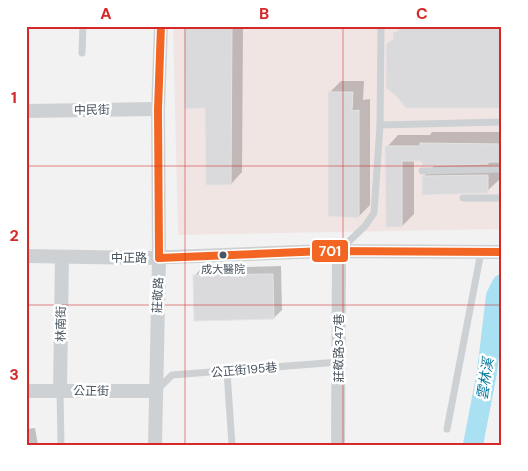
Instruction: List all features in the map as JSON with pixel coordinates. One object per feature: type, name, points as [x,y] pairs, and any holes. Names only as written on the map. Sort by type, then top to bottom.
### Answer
[{"type":"street","name":"莊敬路","points":[[155,445],[159,258],[158,109],[161,26]]},
{"type":"street","name":"中民街","points":[[26,111],[158,109]]},
{"type":"street","name":"中正路","points":[[26,256],[159,258],[339,251],[499,252]]},
{"type":"street","name":"莊敬路347巷","points":[[338,445],[339,251]]},
{"type":"street","name":"林南街","points":[[60,390],[62,257]]},
{"type":"street","name":"公正街","points":[[26,391],[156,391]]},
{"type":"lane","points":[[82,53],[83,26]]},
{"type":"lane","points":[[339,251],[365,226],[374,213],[380,125],[381,26]]},
{"type":"lane","points":[[380,125],[502,122]]},
{"type":"lane","points":[[422,171],[502,170]]},
{"type":"lane","points":[[463,198],[502,198]]},
{"type":"lane","points":[[447,429],[481,252]]},
{"type":"lane","name":"公正街195巷","points":[[156,391],[172,375],[339,362]]},
{"type":"lane","points":[[227,372],[232,445]]},
{"type":"lane","points":[[60,390],[61,445]]},
{"type":"shaded area","points":[[173,26],[502,26],[502,229],[178,235]]},
{"type":"building","points":[[184,26],[232,26],[231,185],[206,185],[205,108],[185,109]]},
{"type":"building","points":[[398,26],[502,26],[502,108],[406,108],[386,88],[386,44],[393,39],[393,32],[398,31]]},
{"type":"building","points":[[328,92],[353,92],[352,111],[359,110],[359,218],[328,216]]},
{"type":"building","points":[[420,143],[502,144],[502,162],[422,166],[420,161],[402,161],[402,227],[386,227],[385,146],[420,146]]},
{"type":"building","points":[[488,175],[488,193],[422,195],[422,176]]},
{"type":"building","points":[[273,274],[274,319],[194,321],[193,275]]},
{"type":"waterway","name":"雲林溪","points":[[473,445],[487,372],[496,296],[502,284]]},
{"type":"transit line","name":"701","points":[[159,258],[158,109],[161,26]]},
{"type":"transit line","name":"701","points":[[159,258],[324,251],[502,252]]},
{"type":"place","name":"成大醫院","points":[[223,255]]}]
